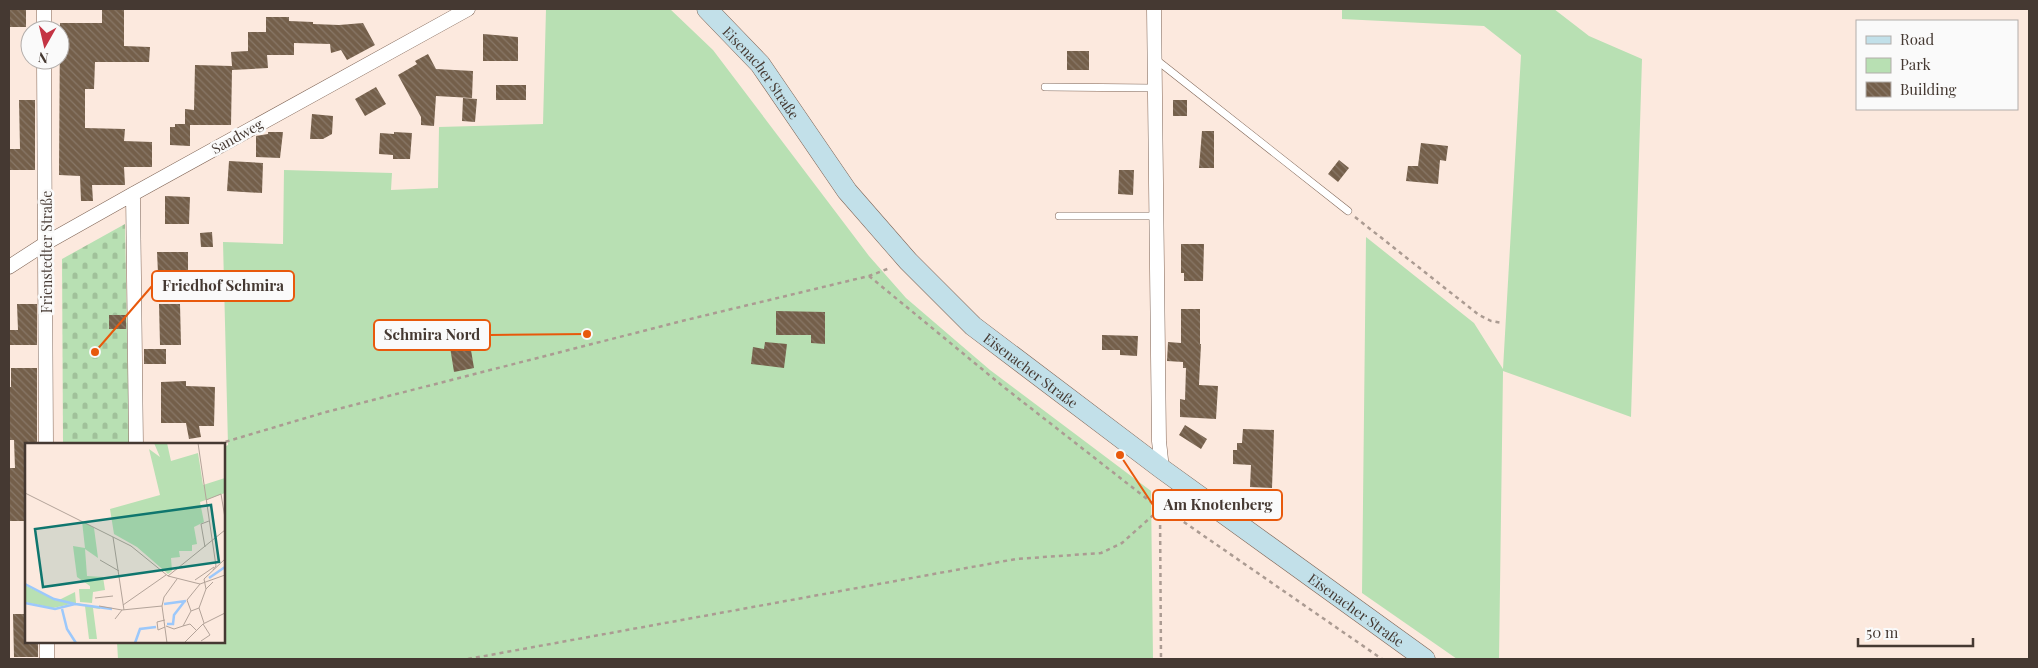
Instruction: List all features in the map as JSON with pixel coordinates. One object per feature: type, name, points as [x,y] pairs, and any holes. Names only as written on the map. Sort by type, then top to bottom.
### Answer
[{"type":"main road","name":"Eisenacher Straße","points":[[707,9],[760,64],[847,191],[908,261],[973,326],[1162,469],[1425,659]]},
{"type":"street","name":"Sandweg","points":[[9,267],[46,243],[133,194],[468,9]]},
{"type":"street","points":[[1154,9],[1156,88],[1155,216],[1162,469]]},
{"type":"street","name":"Frienstedter Straße","points":[[44,70],[46,443]]},
{"type":"street","points":[[133,194],[136,443]]},
{"type":"street","points":[[47,643],[47,659]]},
{"type":"lane","points":[[1154,58],[1348,211]]},
{"type":"lane","points":[[1045,87],[1156,88]]},
{"type":"lane","points":[[1059,216],[1155,216]]},
{"type":"path","points":[[1348,211],[1479,315],[1491,321],[1503,323]]},
{"type":"path","points":[[221,443],[326,412],[686,320],[869,276],[908,261]]},
{"type":"path","points":[[869,276],[1005,388],[1160,509],[1178,518],[1382,659]]},
{"type":"path","points":[[1161,659],[1160,509],[1162,469]]},
{"type":"path","points":[[468,659],[1016,559],[1100,553],[1122,544],[1160,509]]},
{"type":"green space","points":[[546,9],[670,9],[713,50],[869,256],[906,298],[990,370],[1151,491],[1153,659],[118,659],[117,643],[225,643],[225,446],[228,445],[223,242],[283,244],[284,170],[392,173],[391,190],[438,188],[439,127],[543,124]]},
{"type":"green space","points":[[1342,9],[1554,9],[1589,36],[1642,59],[1631,417],[1503,371],[1499,659],[1457,659],[1362,593],[1366,237],[1474,323],[1503,369],[1521,55],[1484,26],[1342,19]]},
{"type":"green space","points":[[125,224],[129,443],[63,443],[62,259]]},
{"type":"building","points":[[9,9],[26,9],[26,20],[20,20],[20,27],[9,27]]},
{"type":"building","points":[[102,9],[124,9],[124,46],[150,47],[149,62],[95,62],[94,89],[85,89],[85,128],[125,129],[124,141],[152,142],[152,167],[124,167],[125,185],[92,185],[93,201],[81,201],[80,176],[59,175],[60,70],[70,70],[70,23],[102,23]]},
{"type":"building","points":[[266,17],[289,17],[289,21],[313,22],[313,24],[339,25],[363,23],[375,45],[347,60],[341,50],[331,53],[330,44],[294,43],[294,55],[267,55],[268,68],[232,70],[231,125],[190,125],[190,146],[170,145],[170,127],[175,127],[175,124],[185,124],[185,109],[194,110],[195,65],[232,66],[231,52],[248,51],[248,32],[266,32]]},
{"type":"building","points":[[483,34],[518,37],[518,61],[483,61]]},
{"type":"building","points":[[1067,51],[1089,51],[1089,70],[1067,70]]},
{"type":"building","points":[[428,54],[436,69],[473,71],[472,98],[436,96],[434,126],[421,125],[421,117],[398,75],[417,64],[415,61]]},
{"type":"building","points":[[496,85],[526,85],[526,100],[496,100]]},
{"type":"building","points":[[376,87],[386,104],[365,116],[355,99]]},
{"type":"building","points":[[463,98],[477,99],[475,122],[462,121]]},
{"type":"building","points":[[19,100],[35,100],[35,170],[9,170],[9,149],[20,149]]},
{"type":"building","points":[[1173,100],[1187,100],[1187,116],[1173,116]]},
{"type":"building","points":[[312,114],[333,116],[332,134],[323,139],[310,139]]},
{"type":"building","points":[[1202,131],[1214,131],[1214,168],[1199,168]]},
{"type":"building","points":[[268,132],[283,132],[280,158],[256,157],[256,136],[268,134]]},
{"type":"building","points":[[394,132],[412,133],[410,159],[393,159],[393,155],[379,154],[380,133],[394,134]]},
{"type":"building","points":[[1421,143],[1448,146],[1446,161],[1440,160],[1438,184],[1406,181],[1408,166],[1418,166]]},
{"type":"building","points":[[1339,160],[1349,168],[1338,182],[1328,174]]},
{"type":"building","points":[[229,161],[263,163],[262,193],[227,191]]},
{"type":"building","points":[[1119,170],[1134,170],[1133,195],[1118,194]]},
{"type":"building","points":[[165,196],[190,197],[189,224],[165,224]]},
{"type":"building","points":[[212,232],[213,247],[201,247],[200,233]]},
{"type":"building","points":[[1181,244],[1204,244],[1203,281],[1184,281],[1184,273],[1181,273]]},
{"type":"building","points":[[157,252],[188,252],[188,273],[158,273]]},
{"type":"building","points":[[17,304],[37,304],[37,345],[9,345],[9,330],[18,330]]},
{"type":"building","points":[[159,304],[180,304],[181,345],[160,345]]},
{"type":"building","points":[[1181,309],[1200,309],[1199,385],[1218,386],[1216,419],[1180,417],[1180,399],[1185,400],[1186,368],[1183,368],[1183,362],[1167,361],[1168,342],[1181,343]]},
{"type":"building","points":[[776,311],[825,312],[825,344],[811,343],[811,335],[776,335]]},
{"type":"building","points":[[109,315],[126,315],[126,329],[109,329]]},
{"type":"building","points":[[1102,335],[1138,336],[1137,356],[1120,355],[1120,350],[1102,350]]},
{"type":"building","points":[[765,342],[787,344],[784,368],[751,364],[753,347],[764,349]]},
{"type":"building","points":[[470,344],[474,368],[454,372],[450,347]]},
{"type":"building","points":[[144,349],[166,349],[166,364],[144,364]]},
{"type":"building","points":[[11,368],[37,368],[37,443],[25,443],[25,521],[9,521],[9,468],[15,468],[14,440],[10,440],[9,387],[11,387]]},
{"type":"building","points":[[186,381],[186,386],[215,387],[214,426],[199,426],[201,437],[189,439],[186,423],[161,423],[161,382]]},
{"type":"building","points":[[1185,425],[1207,439],[1201,449],[1179,435]]},
{"type":"building","points":[[1243,429],[1274,430],[1272,488],[1250,487],[1251,465],[1233,464],[1233,450],[1237,450],[1237,443],[1242,443]]},
{"type":"building","points":[[13,614],[25,614],[25,643],[38,643],[38,657],[14,657]]},
{"type":"place","name":"Schmira Nord","points":[[587,334]]},
{"type":"place","name":"Friedhof Schmira","points":[[95,352]]},
{"type":"place","name":"Am Knotenberg","points":[[1120,455]]}]
